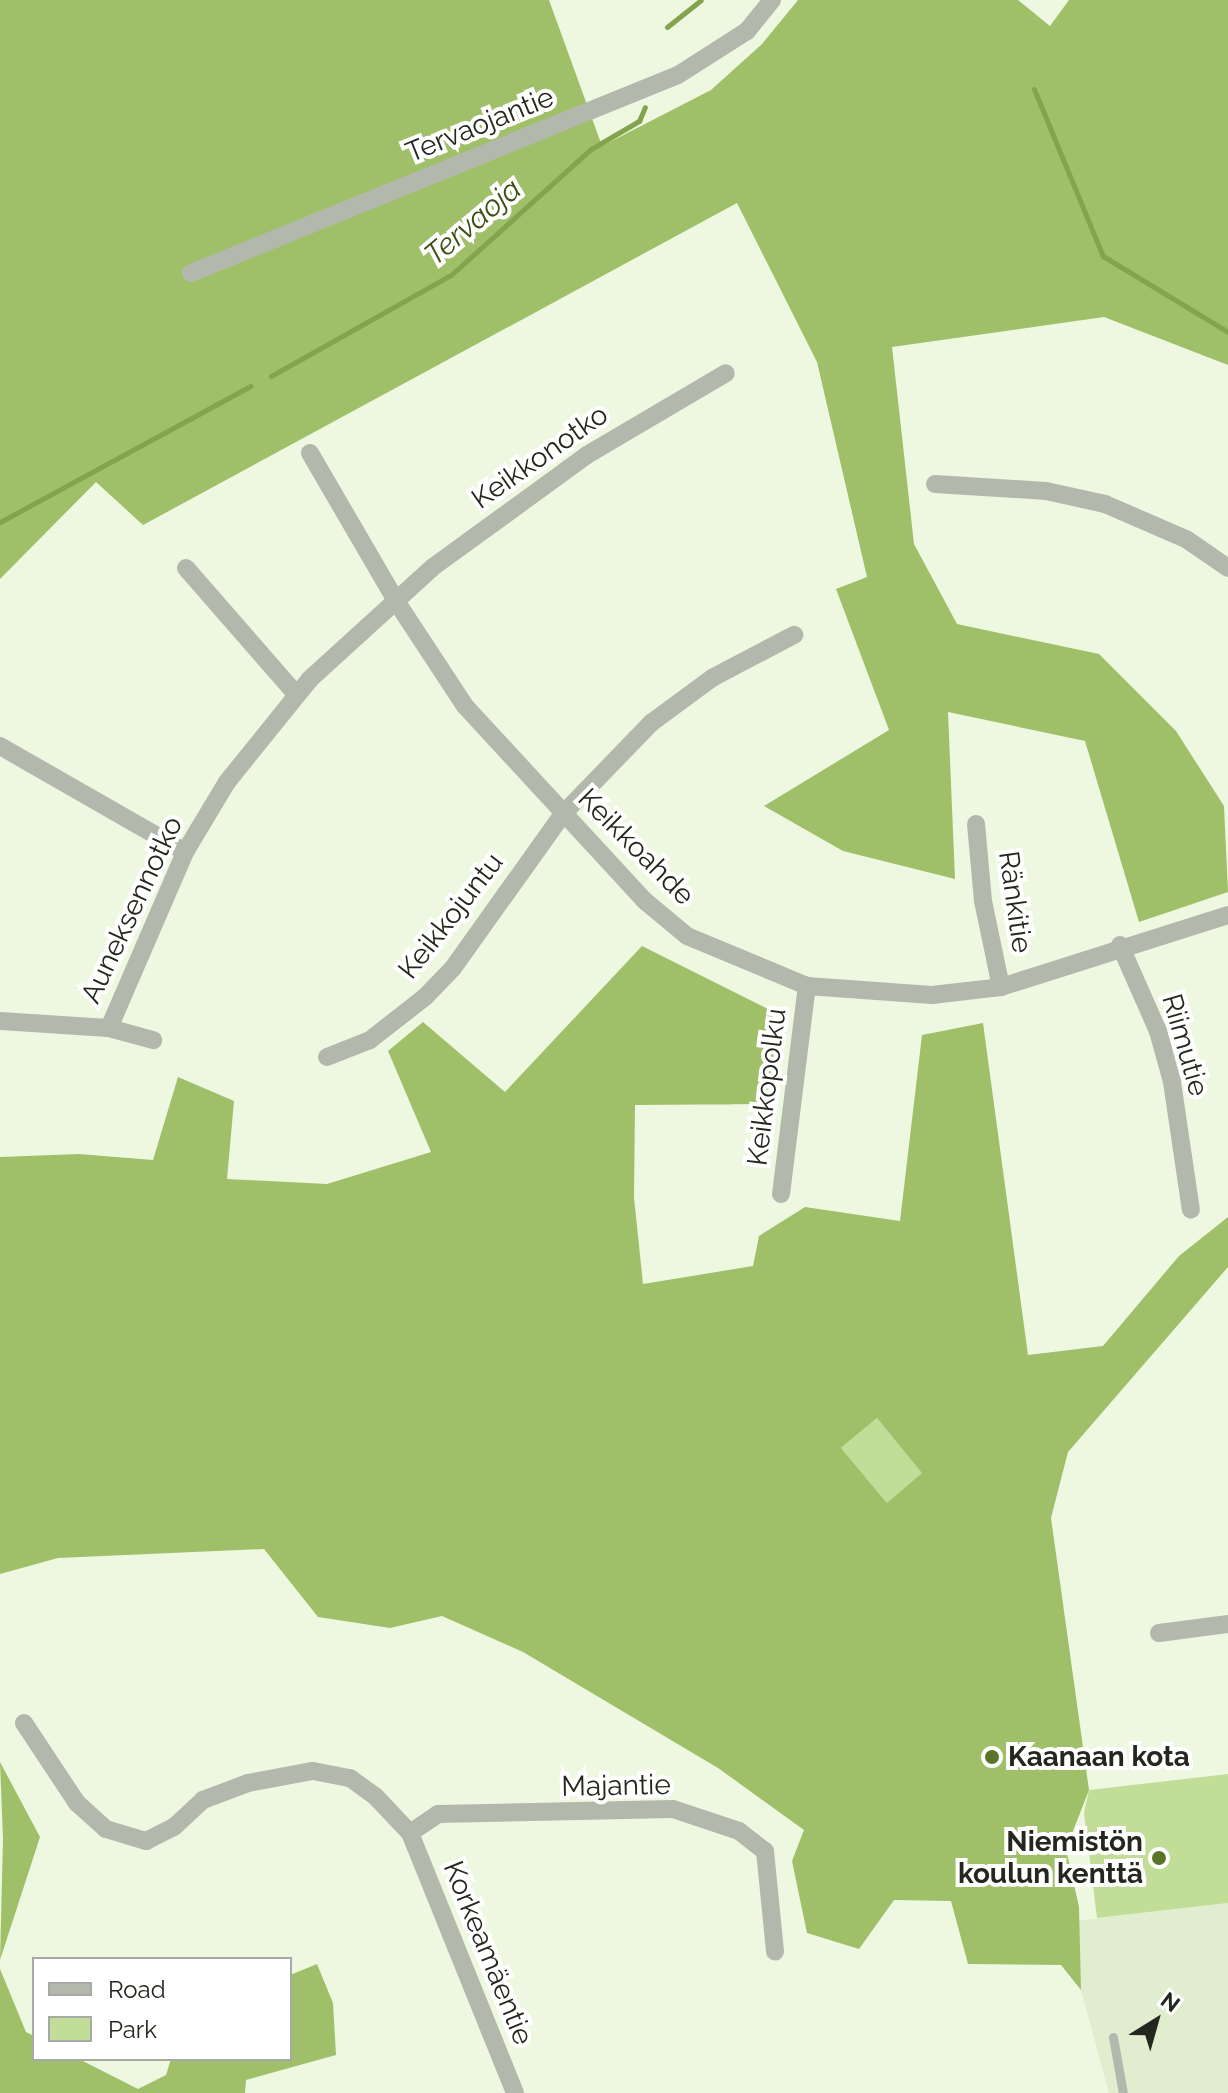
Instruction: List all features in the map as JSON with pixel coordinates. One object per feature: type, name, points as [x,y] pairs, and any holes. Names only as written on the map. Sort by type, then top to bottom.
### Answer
[{"type":"street","name":"Tervaojantie","points":[[191,273],[678,75],[747,31],[772,0]]},
{"type":"street","name":"Keikkonotko","points":[[396,601],[433,567],[587,455],[726,373]]},
{"type":"street","name":"Keikkoahde","points":[[310,453],[396,601],[465,706],[562,815],[645,901],[687,936],[807,986],[889,996],[1001,987],[1120,945],[1228,915]]},
{"type":"street","points":[[935,484],[1046,491],[1105,504],[1186,539],[1228,568]]},
{"type":"street","points":[[186,568],[296,694]]},
{"type":"street","name":"Auneksennotko","points":[[109,1028],[185,852],[227,782],[296,694],[396,601]]},
{"type":"street","name":"Keikkojuntu","points":[[327,1057],[370,1040],[425,997],[453,968],[562,815],[651,723],[712,678],[794,635]]},
{"type":"street","points":[[0,746],[185,852]]},
{"type":"street","name":"Ränkitie","points":[[976,824],[985,913],[1001,987]]},
{"type":"street","name":"Riimutie","points":[[1120,945],[1158,1031],[1172,1082],[1191,1210]]},
{"type":"street","name":"Keikkopolku","points":[[781,1194],[807,986]]},
{"type":"street","name":"Auneksennotko","points":[[0,1021],[109,1028],[153,1040]]},
{"type":"street","points":[[1159,1633],[1228,1624]]},
{"type":"street","points":[[24,1723],[77,1803],[106,1829],[146,1841],[174,1827],[203,1800],[248,1783],[313,1771],[350,1778],[410,1833]]},
{"type":"street","name":"Majantie","points":[[410,1833],[438,1814],[673,1809],[739,1831],[765,1851],[775,1952]]},
{"type":"street","name":"Korkeamäentie","points":[[410,1833],[515,2093]]},
{"type":"lane","points":[[1113,2037],[1123,2093]]},
{"type":"shaded area","points":[[1228,1903],[1228,2093],[1109,2093],[1081,1990],[1076,1921]]},
{"type":"green space","points":[[0,0],[549,0],[602,146],[711,90],[762,44],[798,0],[1018,0],[1050,26],[1069,0],[1228,0],[1228,365],[1104,317],[892,347],[914,544],[957,624],[1099,654],[1176,731],[1224,806],[1228,892],[1139,922],[1085,741],[948,712],[955,879],[843,851],[764,806],[889,730],[836,589],[867,577],[817,362],[737,203],[143,525],[96,482],[0,579]]},
{"type":"green space","points":[[642,946],[770,1010],[778,1031],[765,1104],[635,1105],[634,1197],[643,1284],[753,1266],[759,1236],[805,1207],[900,1221],[922,1035],[983,1023],[1028,1355],[1103,1346],[1179,1256],[1228,1217],[1228,1267],[1068,1452],[1051,1518],[1089,1790],[1066,1849],[1079,1907],[1081,1990],[1061,1965],[968,1964],[951,1901],[894,1900],[859,1949],[807,1933],[792,1861],[804,1830],[718,1768],[523,1652],[442,1616],[390,1628],[318,1617],[264,1549],[58,1558],[0,1574],[0,1157],[79,1154],[153,1160],[178,1077],[234,1101],[227,1179],[327,1184],[431,1152],[388,1051],[423,1022],[505,1092]],"holes":[[[877,1418],[922,1473],[887,1503],[841,1448]]]},
{"type":"green space","points":[[877,1418],[923,1473],[887,1503],[841,1448]]},
{"type":"green space","points":[[0,1762],[40,1837],[0,1960],[3,1839]]},
{"type":"green space","name":"Niemistön koulun kenttä","points":[[1228,1774],[1228,1903],[1097,1918],[1084,1813],[1089,1790]]},
{"type":"green space","points":[[317,1964],[333,2003],[336,2055],[246,2080],[245,2093],[0,2093],[0,1969],[26,2032],[32,2035],[32,2061],[83,2061],[138,2089],[166,2075],[170,2061],[292,2061],[292,1974]]},
{"type":"waterway","name":"Tervaoja","points":[[667,27],[701,0]]},
{"type":"waterway","points":[[1034,89],[1103,256],[1228,332]]},
{"type":"waterway","name":"Tervaoja","points":[[271,376],[451,275],[591,149],[639,121],[645,107]]},
{"type":"waterway","name":"Tervaoja","points":[[0,522],[251,386]]},
{"type":"place","name":"Kaanaan kota","points":[[992,1757]]},
{"type":"place","name":"Niemistön koulun kenttä","points":[[1159,1858]]}]
